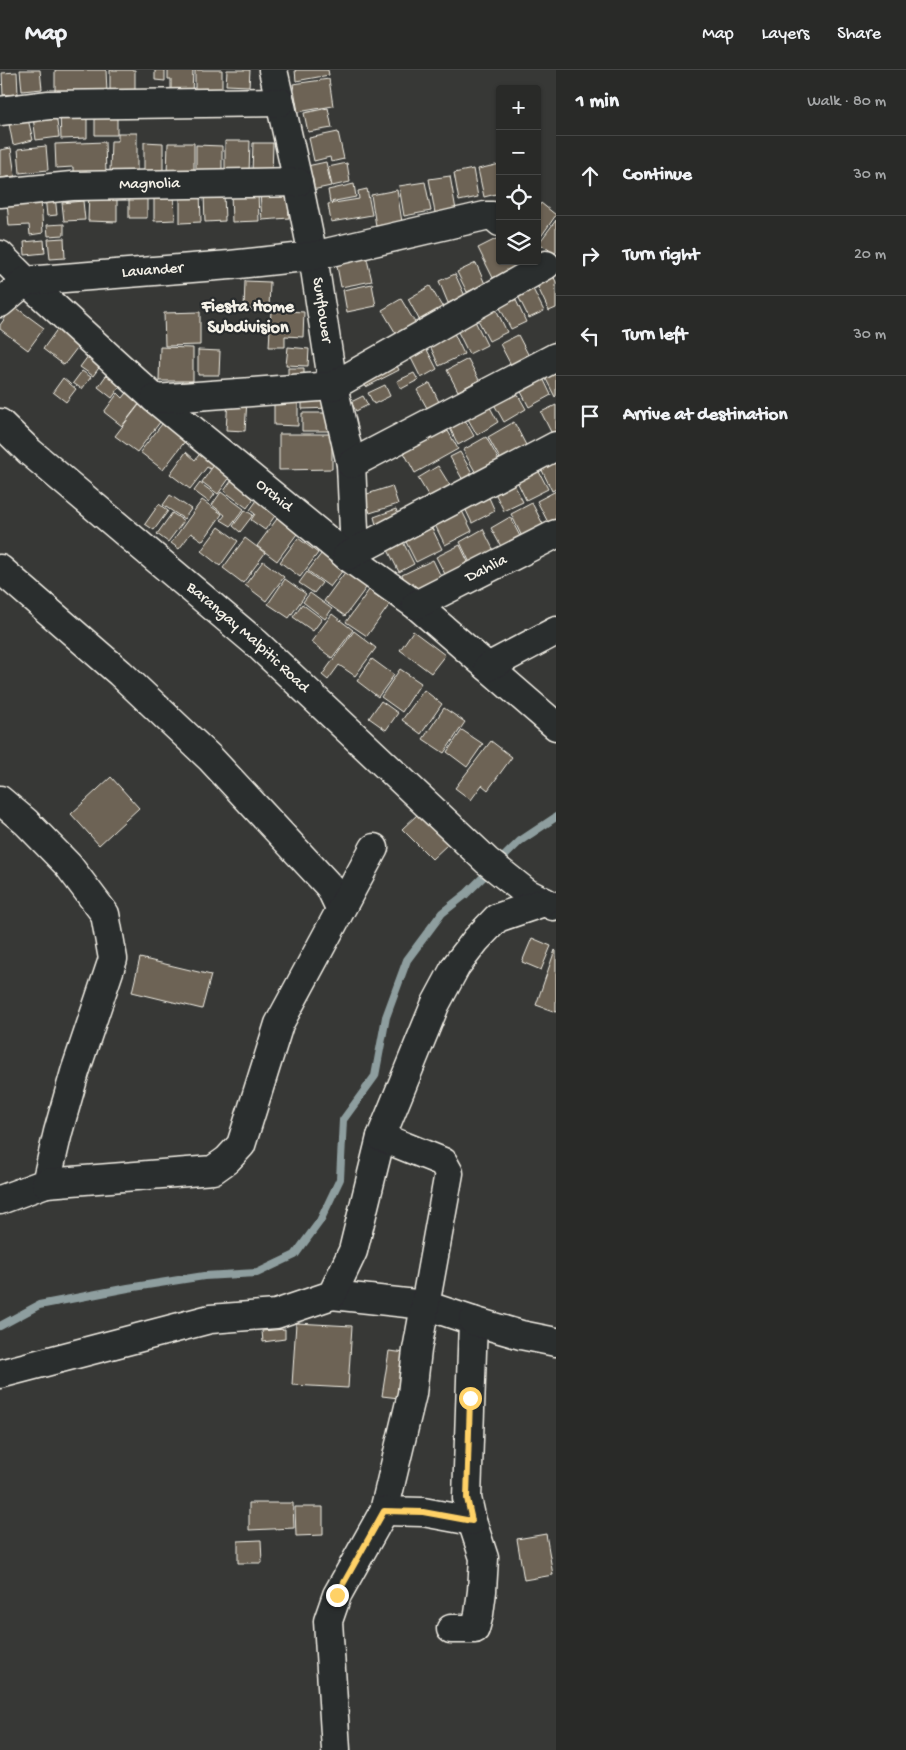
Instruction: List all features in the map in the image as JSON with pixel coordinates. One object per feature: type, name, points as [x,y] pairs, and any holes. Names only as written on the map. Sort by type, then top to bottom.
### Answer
[{"type":"street","name":"Sunflower","points":[[272,70],[313,256],[333,386],[351,464],[351,554]]},
{"type":"street","points":[[0,112],[49,105],[280,102]]},
{"type":"street","name":"Magnolia","points":[[0,193],[72,186],[298,182]]},
{"type":"street","name":"Lavander","points":[[26,281],[230,266],[313,256],[485,216],[496,219]]},
{"type":"street","name":"Orchid","points":[[0,255],[155,399],[416,605],[556,725]]},
{"type":"street","points":[[155,399],[333,386],[546,265]]},
{"type":"street","points":[[0,303],[26,281]]},
{"type":"street","points":[[351,464],[556,356]]},
{"type":"street","name":"Barangay Malpitic Road","points":[[0,423],[30,452],[256,643],[487,861],[542,901]]},
{"type":"street","points":[[351,554],[556,446]]},
{"type":"street","name":"Dahlia","points":[[416,605],[556,534]]},
{"type":"street","points":[[0,569],[120,673],[210,758],[330,887],[340,908]]},
{"type":"street","points":[[488,667],[556,630]]},
{"type":"street","points":[[0,800],[26,822],[68,865],[106,914],[113,959],[75,1072],[46,1183]]},
{"type":"street","points":[[0,1200],[46,1183],[213,1170],[227,1160],[241,1145],[279,1024],[374,848]]},
{"type":"street","points":[[332,1295],[353,1251],[381,1137],[435,1005],[456,966],[476,940],[497,918],[542,901]]},
{"type":"street","points":[[336,1750],[328,1621],[337,1595],[384,1511],[412,1394],[425,1305],[449,1173],[443,1162],[381,1137]]},
{"type":"street","points":[[0,1374],[210,1319],[276,1314],[332,1295],[425,1305],[521,1335],[556,1342]]},
{"type":"street","points":[[451,1629],[475,1629],[482,1591],[484,1558],[467,1498],[473,1321]]},
{"type":"street","points":[[384,1511],[423,1512],[472,1521]]},
{"type":"building","points":[[20,70],[40,70],[42,89],[22,91]]},
{"type":"building","points":[[55,70],[106,70],[107,93],[55,93]]},
{"type":"building","points":[[110,70],[135,70],[135,93],[110,94]]},
{"type":"building","points":[[155,70],[165,70],[165,81],[155,80]]},
{"type":"building","points":[[168,70],[193,70],[192,93],[171,92],[171,79],[168,79]]},
{"type":"building","points":[[195,70],[222,70],[222,92],[195,92]]},
{"type":"building","points":[[227,70],[250,70],[249,86],[226,85]]},
{"type":"building","points":[[295,70],[328,70],[329,75],[296,81]]},
{"type":"building","points":[[17,72],[18,94],[3,95],[2,73]]},
{"type":"building","points":[[329,79],[333,106],[298,112],[293,84]]},
{"type":"building","points":[[328,108],[332,128],[308,132],[304,113]]},
{"type":"building","points":[[87,112],[87,138],[61,139],[60,113]]},
{"type":"building","points":[[95,112],[117,112],[117,135],[95,135]]},
{"type":"building","points":[[56,113],[59,137],[36,140],[33,117]]},
{"type":"building","points":[[28,119],[33,140],[13,145],[9,124]]},
{"type":"building","points":[[338,132],[344,159],[331,162],[330,157],[314,161],[309,138]]},
{"type":"building","points":[[118,133],[137,133],[137,171],[110,171],[111,141],[118,141]]},
{"type":"building","points":[[225,141],[250,141],[249,174],[225,174]]},
{"type":"building","points":[[105,142],[106,174],[73,175],[73,167],[56,168],[55,144]]},
{"type":"building","points":[[144,142],[163,143],[163,175],[144,175]]},
{"type":"building","points":[[168,143],[194,143],[194,174],[167,174]]},
{"type":"building","points":[[253,143],[273,143],[272,174],[252,174]]},
{"type":"building","points":[[196,145],[222,146],[222,173],[196,172]]},
{"type":"building","points":[[46,146],[48,170],[20,173],[18,149]]},
{"type":"building","points":[[11,148],[15,176],[0,178],[0,150]]},
{"type":"building","points":[[326,162],[331,186],[312,190],[307,166]]},
{"type":"building","points":[[347,163],[350,182],[332,186],[328,167]]},
{"type":"building","points":[[496,165],[496,194],[484,197],[478,169]]},
{"type":"building","points":[[473,169],[478,197],[459,201],[454,173]]},
{"type":"building","points":[[450,176],[456,210],[435,213],[429,179]]},
{"type":"building","points":[[425,182],[431,211],[404,216],[399,186]]},
{"type":"building","points":[[354,184],[356,197],[330,202],[328,190]]},
{"type":"building","points":[[367,189],[372,215],[331,222],[328,204],[359,199],[358,191]]},
{"type":"building","points":[[397,190],[402,222],[376,226],[371,195]]},
{"type":"building","points":[[89,191],[117,191],[117,222],[88,221]]},
{"type":"building","points":[[258,191],[259,221],[232,222],[231,192]]},
{"type":"building","points":[[200,192],[201,222],[180,223],[180,193]]},
{"type":"building","points":[[288,192],[289,218],[262,220],[260,193]]},
{"type":"building","points":[[224,193],[225,221],[205,222],[204,194]]},
{"type":"building","points":[[129,194],[147,194],[147,218],[129,218]]},
{"type":"building","points":[[174,194],[175,220],[154,221],[154,195]]},
{"type":"building","points":[[55,195],[57,215],[47,216],[45,196]]},
{"type":"building","points":[[41,199],[43,233],[30,235],[29,225],[9,226],[7,202]]},
{"type":"building","points":[[83,201],[85,220],[64,221],[62,203]]},
{"type":"building","points":[[541,203],[556,215],[541,237]]},
{"type":"building","points":[[556,220],[555,254],[541,244],[541,240]]},
{"type":"building","points":[[64,224],[64,235],[48,236],[47,225]]},
{"type":"building","points":[[64,238],[65,258],[50,259],[48,239]]},
{"type":"building","points":[[496,239],[496,265],[517,266],[493,278],[478,248]]},
{"type":"building","points":[[44,240],[45,253],[25,255],[24,242]]},
{"type":"building","points":[[366,255],[372,281],[341,287],[336,261]]},
{"type":"building","points":[[476,263],[485,284],[467,292],[457,272]]},
{"type":"building","points":[[455,274],[465,296],[448,303],[439,281]]},
{"type":"building","points":[[553,275],[556,282],[556,308],[549,311],[536,283]]},
{"type":"building","points":[[245,281],[270,282],[269,310],[244,309]]},
{"type":"building","points":[[372,284],[376,306],[347,312],[343,290]]},
{"type":"building","points":[[430,286],[444,310],[421,323],[408,299]]},
{"type":"building","points":[[532,287],[544,311],[529,318],[517,294]]},
{"type":"building","points":[[515,298],[526,322],[511,329],[499,306]]},
{"type":"building","points":[[401,299],[417,326],[398,337],[382,310]]},
{"type":"building","points":[[14,306],[44,328],[28,350],[0,329],[0,325]]},
{"type":"building","points":[[496,309],[507,332],[489,341],[477,318]]},
{"type":"building","points":[[271,310],[304,312],[303,337],[285,336],[285,347],[269,347]]},
{"type":"building","points":[[200,312],[200,345],[165,346],[164,313]]},
{"type":"building","points":[[474,319],[487,345],[469,354],[456,328]]},
{"type":"building","points":[[58,328],[80,344],[64,365],[43,349]]},
{"type":"building","points":[[452,329],[464,354],[439,366],[428,341]]},
{"type":"building","points":[[518,335],[529,356],[511,365],[500,344]]},
{"type":"building","points":[[424,344],[437,369],[421,378],[408,352]]},
{"type":"building","points":[[160,347],[193,348],[193,381],[159,381]]},
{"type":"building","points":[[288,347],[309,349],[308,366],[286,365]]},
{"type":"building","points":[[94,348],[107,357],[93,376],[80,367]]},
{"type":"building","points":[[198,350],[220,351],[219,375],[198,375]]},
{"type":"building","points":[[394,359],[399,370],[366,387],[360,376]]},
{"type":"building","points":[[468,359],[479,380],[458,391],[447,370]]},
{"type":"building","points":[[556,364],[556,396],[555,397],[542,371]]},
{"type":"building","points":[[112,367],[127,377],[112,398],[98,387]]},
{"type":"building","points":[[288,368],[304,368],[304,382],[288,381]]},
{"type":"building","points":[[82,371],[91,377],[82,389],[73,383]]},
{"type":"building","points":[[414,373],[418,380],[401,389],[397,381]]},
{"type":"building","points":[[541,374],[551,395],[529,407],[518,386]]},
{"type":"building","points":[[63,378],[76,389],[66,402],[53,392]]},
{"type":"building","points":[[430,383],[439,402],[427,408],[417,390]]},
{"type":"building","points":[[385,385],[390,396],[374,404],[368,393]]},
{"type":"building","points":[[513,386],[526,409],[504,422],[491,399]]},
{"type":"building","points":[[130,389],[143,399],[122,426],[104,412],[118,393],[123,398]]},
{"type":"building","points":[[302,393],[331,393],[331,408],[302,409]]},
{"type":"building","points":[[363,396],[368,405],[356,411],[351,402]]},
{"type":"building","points":[[274,398],[298,398],[298,426],[274,425]]},
{"type":"building","points":[[228,399],[247,400],[245,431],[226,430]]},
{"type":"building","points":[[486,400],[498,422],[477,435],[464,412]]},
{"type":"building","points":[[142,401],[164,417],[137,452],[115,436]]},
{"type":"building","points":[[556,405],[556,435],[553,436],[541,412]]},
{"type":"building","points":[[302,413],[331,413],[331,431],[302,431]]},
{"type":"building","points":[[166,419],[189,436],[163,470],[140,452]]},
{"type":"building","points":[[465,420],[474,436],[458,445],[450,428]]},
{"type":"building","points":[[514,422],[528,449],[503,464],[488,437]]},
{"type":"building","points":[[439,427],[443,434],[448,431],[458,449],[415,473],[402,449]]},
{"type":"building","points":[[279,434],[332,434],[332,469],[279,470]]},
{"type":"building","points":[[486,437],[500,462],[477,475],[463,450]]},
{"type":"building","points":[[202,451],[216,461],[210,469],[207,467],[190,489],[170,474],[186,452],[195,460]]},
{"type":"building","points":[[460,452],[474,476],[464,482],[450,457]]},
{"type":"building","points":[[556,455],[556,489],[552,491],[539,464]]},
{"type":"building","points":[[216,462],[233,473],[218,494],[202,482]]},
{"type":"building","points":[[438,466],[451,487],[431,500],[418,478]]},
{"type":"building","points":[[536,466],[548,489],[526,500],[515,477]]},
{"type":"building","points":[[236,474],[259,491],[247,508],[224,491]]},
{"type":"building","points":[[513,482],[523,502],[504,511],[494,491]]},
{"type":"building","points":[[200,483],[215,494],[209,502],[194,491]]},
{"type":"building","points":[[392,486],[398,504],[370,513],[364,495]]},
{"type":"building","points":[[486,491],[495,511],[472,523],[462,502]]},
{"type":"building","points":[[556,491],[556,527],[552,530],[537,501]]},
{"type":"building","points":[[221,492],[244,509],[231,526],[221,520],[225,515],[212,505]]},
{"type":"building","points":[[170,495],[191,509],[184,519],[163,505]]},
{"type":"building","points":[[260,496],[279,510],[265,530],[251,520],[255,514],[250,510]]},
{"type":"building","points":[[202,500],[222,514],[203,541],[191,533],[179,549],[171,543]]},
{"type":"building","points":[[532,503],[548,534],[526,545],[511,514]]},
{"type":"building","points":[[159,504],[168,511],[154,530],[145,524]]},
{"type":"building","points":[[460,507],[472,531],[445,545],[433,521]]},
{"type":"building","points":[[285,508],[305,523],[277,561],[257,546]]},
{"type":"building","points":[[396,509],[400,521],[377,528],[374,517]]},
{"type":"building","points":[[245,510],[253,515],[240,532],[233,526]]},
{"type":"building","points":[[172,513],[184,521],[168,542],[157,534]]},
{"type":"building","points":[[510,517],[524,544],[505,554],[491,528]]},
{"type":"building","points":[[429,522],[442,549],[416,562],[403,536]]},
{"type":"building","points":[[219,527],[238,541],[220,566],[201,551]]},
{"type":"building","points":[[483,529],[495,553],[471,565],[460,542]]},
{"type":"building","points":[[400,536],[414,564],[399,572],[385,544]]},
{"type":"building","points":[[245,538],[265,553],[243,583],[223,568]]},
{"type":"building","points":[[298,538],[318,553],[300,577],[280,562]]},
{"type":"building","points":[[328,545],[350,561],[330,587],[308,571]]},
{"type":"building","points":[[460,545],[470,566],[447,578],[436,557]]},
{"type":"building","points":[[433,560],[445,585],[415,600],[402,575]]},
{"type":"building","points":[[263,561],[284,577],[266,601],[245,585]]},
{"type":"building","points":[[351,564],[372,580],[345,616],[324,601]]},
{"type":"building","points":[[307,572],[322,583],[314,593],[299,583]]},
{"type":"building","points":[[285,579],[306,594],[289,618],[268,604]]},
{"type":"building","points":[[369,590],[380,598],[386,590],[395,597],[367,636],[346,622]]},
{"type":"building","points":[[310,593],[332,609],[325,619],[303,602]]},
{"type":"building","points":[[302,604],[322,619],[313,631],[293,617]]},
{"type":"building","points":[[332,614],[353,630],[332,658],[311,642]]},
{"type":"building","points":[[354,631],[376,648],[355,676],[339,665],[328,680],[322,675]]},
{"type":"building","points":[[413,631],[445,655],[431,673],[400,650]]},
{"type":"building","points":[[372,659],[394,675],[378,697],[357,681]]},
{"type":"building","points":[[400,669],[421,683],[402,712],[381,697]]},
{"type":"building","points":[[424,690],[442,704],[421,734],[402,720]]},
{"type":"building","points":[[381,701],[398,713],[386,730],[369,718]]},
{"type":"building","points":[[444,708],[465,722],[444,753],[423,739]]},
{"type":"building","points":[[462,730],[483,744],[467,767],[447,752]]},
{"type":"building","points":[[491,741],[512,757],[488,790],[482,785],[471,800],[455,788]]},
{"type":"building","points":[[111,777],[139,808],[99,845],[71,814]]},
{"type":"building","points":[[418,814],[448,844],[432,859],[402,829]]},
{"type":"building","points":[[532,938],[551,946],[541,970],[522,962]]},
{"type":"building","points":[[556,951],[556,1012],[536,1005]]},
{"type":"building","points":[[140,958],[211,975],[202,1009],[132,992]]},
{"type":"building","points":[[296,1323],[352,1326],[348,1388],[292,1385]]},
{"type":"building","points":[[285,1329],[285,1339],[263,1342],[262,1331]]},
{"type":"building","points":[[389,1351],[406,1353],[399,1398],[382,1396]]},
{"type":"building","points":[[249,1503],[293,1503],[294,1528],[249,1530]]},
{"type":"building","points":[[295,1507],[323,1507],[323,1535],[296,1536]]},
{"type":"building","points":[[546,1534],[553,1575],[524,1580],[517,1539]]},
{"type":"building","points":[[261,1540],[262,1563],[238,1563],[238,1541]]},
{"type":"waterway","points":[[0,1326],[39,1305],[204,1276],[257,1273],[295,1255],[320,1221],[340,1179],[343,1120],[375,1076],[386,1017],[407,960],[442,913],[466,894],[520,841],[556,817]]},
{"type":"district","name":"Fiesta Home Subdivision","points":[[248,317]]},
{"type":"route","points":[[337,1595],[384,1511],[423,1512],[472,1521],[467,1498],[470,1398]]}]
